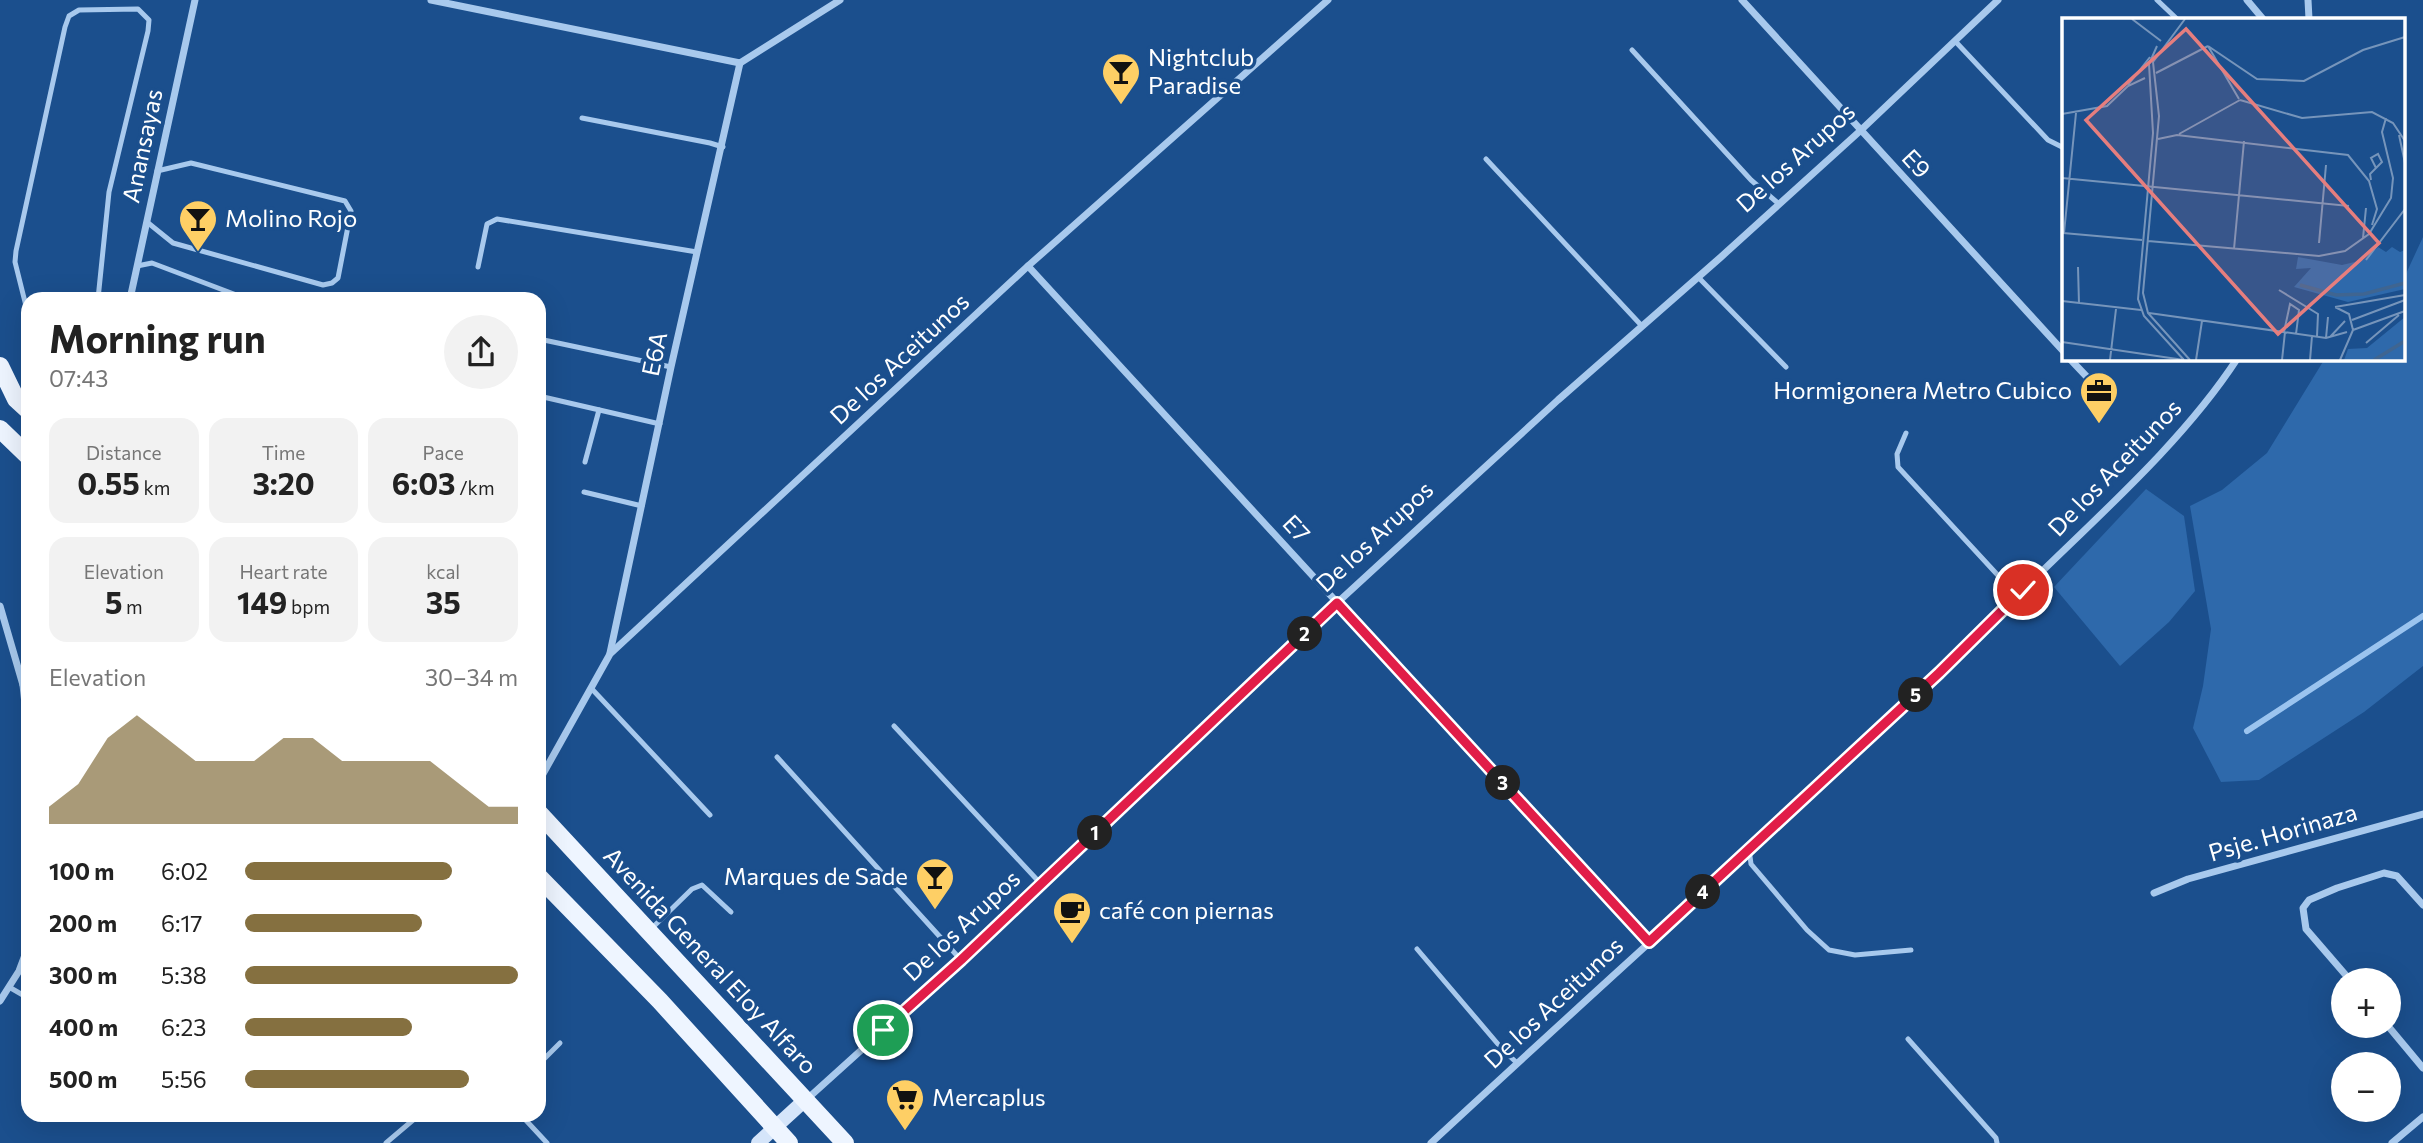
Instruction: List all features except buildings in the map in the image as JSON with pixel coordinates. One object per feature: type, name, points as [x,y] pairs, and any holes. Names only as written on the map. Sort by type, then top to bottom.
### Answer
[{"type":"main road","points":[[0,366],[16,399],[21,404]]},
{"type":"main road","points":[[0,429],[21,449]]},
{"type":"main road","name":"Avenida General Eloy Alfaro","points":[[546,821],[845,1143]]},
{"type":"main road","points":[[546,884],[660,1001],[789,1143]]},
{"type":"street","name":"Anansayas","points":[[131,292],[195,0]]},
{"type":"street","points":[[431,0],[740,63],[840,0]]},
{"type":"street","name":"De los Aceitunos","points":[[546,768],[610,654],[1028,266],[1328,0]]},
{"type":"street","name":"E9","points":[[1742,0],[2062,350]]},
{"type":"street","name":"De los Arupos","points":[[758,1143],[961,960],[1337,603],[1860,131],[1998,0]]},
{"type":"street","points":[[2246,0],[2262,18]]},
{"type":"street","points":[[2306,0],[2310,10],[2309,18]]},
{"type":"street","name":"E6A","points":[[610,654],[740,63]]},
{"type":"street","name":"E7","points":[[1028,266],[1649,942]]},
{"type":"street","points":[[2071,360],[2087,377]]},
{"type":"street","name":"De los Aceitunos","points":[[1431,1143],[1939,673],[2169,444],[2236,360]]},
{"type":"street","points":[[0,606],[21,670]]},
{"type":"street","name":"Psje. Horinaza","points":[[2154,893],[2188,879],[2423,814]]},
{"type":"street","points":[[2340,968],[2306,929],[2303,908],[2309,900],[2384,873],[2397,876],[2423,905]]},
{"type":"street","points":[[0,1001],[21,966]]},
{"type":"street","points":[[2398,1038],[2423,1068]]},
{"type":"street","points":[[2392,1143],[2423,1117]]},
{"type":"lane","points":[[2157,0],[2176,18]]},
{"type":"lane","points":[[22,292],[15,262],[16,251],[69,16],[79,10],[138,9],[149,20],[148,31],[109,192],[99,292]]},
{"type":"lane","points":[[1955,41],[2049,140],[2062,147]]},
{"type":"lane","points":[[1632,50],[1751,180],[1779,204]]},
{"type":"lane","points":[[582,118],[723,147]]},
{"type":"lane","points":[[1486,159],[1642,326]]},
{"type":"lane","points":[[146,222],[173,243],[323,285],[338,278],[351,211],[345,201],[191,163],[157,171]]},
{"type":"lane","points":[[478,267],[487,224],[497,219],[697,252]]},
{"type":"lane","points":[[137,266],[152,263],[229,292]]},
{"type":"lane","points":[[1698,277],[1786,367]]},
{"type":"lane","points":[[546,340],[671,367]]},
{"type":"lane","points":[[546,398],[660,424]]},
{"type":"lane","points":[[585,462],[599,410]]},
{"type":"lane","points":[[1906,433],[1897,454],[1898,467],[2005,583],[2023,590]]},
{"type":"lane","points":[[584,492],[642,506]]},
{"type":"lane","points":[[590,688],[710,815]]},
{"type":"lane","points":[[894,726],[1041,884]]},
{"type":"lane","points":[[777,757],[961,960]]},
{"type":"lane","points":[[1749,849],[1751,864],[1807,930],[1829,950],[1855,955],[1911,950]]},
{"type":"lane","points":[[648,931],[692,889],[702,885],[731,912]]},
{"type":"lane","points":[[1417,949],[1517,1063]]},
{"type":"lane","points":[[9,987],[21,994]]},
{"type":"lane","points":[[1908,1039],[1996,1138],[1997,1143]]},
{"type":"lane","points":[[546,1057],[560,1043]]},
{"type":"lane","points":[[386,1143],[411,1122]]},
{"type":"lane","points":[[528,1122],[547,1143]]},
{"type":"shaded area","points":[[2423,237],[2423,666],[2364,712],[2259,780],[2221,782],[2193,728],[2203,686],[2211,629],[2190,506],[2222,490],[2267,453],[2324,360],[2406,360],[2406,274]]},
{"type":"shaded area","points":[[2146,489],[2184,516],[2195,591],[2169,622],[2120,666],[2054,587]]},
{"type":"waterway","points":[[2247,731],[2423,616]]},
{"type":"place","name":"Nightclub Paradise","points":[[1121,106]]},
{"type":"place","name":"Molino Rojo","points":[[198,253]]},
{"type":"place","name":"Hormigonera Metro Cubico","points":[[2099,425]]},
{"type":"place","name":"Marques de Sade","points":[[935,911]]},
{"type":"place","name":"café con piernas","points":[[1072,945]]},
{"type":"place","name":"Mercaplus","points":[[905,1132]]},
{"type":"route","points":[[883,1030],[961,960],[1337,603],[1649,942],[1939,673],[2023,590]]}]
